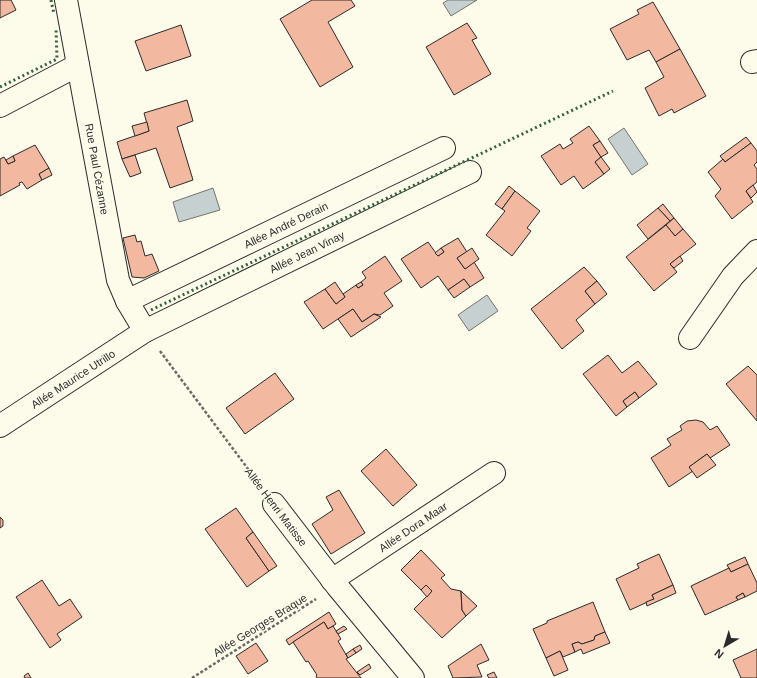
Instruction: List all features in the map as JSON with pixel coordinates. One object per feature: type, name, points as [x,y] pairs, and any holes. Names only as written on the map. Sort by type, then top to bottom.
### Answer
[{"type":"street","name":"Rue Paul Cézanne","points":[[66,0],[118,280],[127,302],[145,331]]},
{"type":"street","points":[[0,106],[78,65]]},
{"type":"street","name":"Allée André Derain","points":[[127,302],[444,148]]},
{"type":"street","name":"Allée Jean Vinay","points":[[145,331],[470,172]]},
{"type":"street","points":[[690,338],[733,276],[757,250]]},
{"type":"street","name":"Allée Maurice Utrillo","points":[[0,426],[145,331]]},
{"type":"street","name":"Allée Dora Maar","points":[[335,583],[494,473]]},
{"type":"street","name":"Allée Henri Matisse","points":[[274,504],[335,583],[413,678]]},
{"type":"path","name":"Allée Henri Matisse","points":[[145,331],[274,504]]},
{"type":"path","name":"Allée Georges Braque","points":[[192,678],[335,583]]},
{"type":"shaded area","points":[[448,0],[477,0],[451,16],[443,3]]},
{"type":"shaded area","points":[[624,128],[648,164],[632,175],[608,139]]},
{"type":"shaded area","points":[[213,188],[220,210],[179,222],[173,202]]},
{"type":"shaded area","points":[[487,295],[498,311],[469,331],[458,315]]},
{"type":"building","points":[[0,0],[11,0],[16,10],[0,18]]},
{"type":"building","points":[[312,0],[351,0],[355,6],[328,22],[353,67],[320,87],[280,19]]},
{"type":"building","points":[[653,2],[680,49],[656,62],[649,50],[627,60],[610,29],[639,14],[637,10]]},
{"type":"building","points":[[467,23],[477,38],[472,40],[491,74],[454,95],[426,47]]},
{"type":"building","points":[[181,25],[191,56],[146,71],[135,41]]},
{"type":"building","points":[[680,49],[706,96],[674,113],[672,109],[659,116],[645,88],[664,77],[656,62]]},
{"type":"building","points":[[187,100],[193,121],[177,127],[193,180],[170,188],[156,148],[122,159],[117,142],[149,131],[144,113]]},
{"type":"building","points":[[147,122],[149,131],[135,136],[132,126]]},
{"type":"building","points":[[589,126],[600,141],[593,145],[601,157],[595,162],[604,174],[583,189],[574,176],[561,185],[541,156],[560,144],[563,149],[573,143],[570,139]]},
{"type":"building","points":[[746,137],[751,143],[725,162],[720,156]]},
{"type":"building","points":[[600,141],[608,153],[601,157],[593,145]]},
{"type":"building","points":[[751,143],[757,151],[757,162],[754,165],[757,169],[757,182],[746,191],[753,202],[732,219],[715,196],[721,189],[708,172],[723,159],[725,162]]},
{"type":"building","points":[[35,145],[49,168],[39,174],[42,180],[27,189],[22,182],[19,183],[20,185],[0,196],[0,159],[4,157],[8,164],[15,161],[13,156]]},
{"type":"building","points":[[135,155],[141,173],[130,177],[122,159]]},
{"type":"building","points":[[13,156],[15,161],[8,164],[6,160]]},
{"type":"building","points":[[601,157],[610,169],[604,174],[595,162]]},
{"type":"building","points":[[49,168],[52,175],[42,180],[39,174]]},
{"type":"building","points":[[753,185],[757,192],[751,198],[746,191]]},
{"type":"building","points":[[509,186],[515,191],[502,209],[495,204]]},
{"type":"building","points":[[515,191],[540,211],[527,228],[531,231],[512,256],[486,235],[505,211],[502,209]]},
{"type":"building","points":[[663,204],[674,218],[670,221],[658,208]]},
{"type":"building","points":[[658,208],[670,221],[648,239],[637,225]]},
{"type":"building","points":[[674,218],[683,229],[675,236],[666,225]]},
{"type":"building","points":[[666,225],[675,236],[683,229],[696,244],[670,264],[677,272],[654,291],[626,257]]},
{"type":"building","points":[[135,235],[137,242],[141,241],[145,256],[152,254],[159,271],[144,278],[132,277],[123,238]]},
{"type":"building","points":[[458,238],[467,252],[457,258],[465,269],[474,262],[484,278],[470,287],[464,279],[448,290],[438,276],[421,288],[401,259],[428,242],[438,256],[444,252],[441,248]]},
{"type":"building","points":[[441,248],[444,252],[438,256],[435,253]]},
{"type":"building","points":[[472,248],[479,259],[465,269],[457,258]]},
{"type":"building","points":[[385,256],[402,281],[384,293],[393,306],[380,315],[374,314],[362,322],[353,309],[323,329],[304,302],[325,289],[336,304],[345,297],[343,294],[356,285],[358,288],[363,285],[361,282],[366,278],[362,272]]},
{"type":"building","points":[[680,256],[683,261],[674,268],[670,264]]},
{"type":"building","points":[[584,267],[597,281],[585,291],[595,304],[576,320],[584,331],[562,349],[531,309]]},
{"type":"building","points":[[464,279],[470,287],[454,298],[448,290]]},
{"type":"building","points":[[597,281],[607,294],[595,304],[585,291]]},
{"type":"building","points":[[335,282],[345,297],[336,304],[325,289]]},
{"type":"building","points":[[361,282],[363,285],[358,288],[356,285]]},
{"type":"building","points":[[353,309],[362,322],[374,314],[381,317],[351,337],[338,319]]},
{"type":"building","points":[[608,355],[622,373],[638,361],[657,384],[639,398],[635,392],[623,401],[627,407],[616,416],[583,374]]},
{"type":"building","points":[[748,366],[757,375],[757,421],[726,384]]},
{"type":"building","points":[[275,373],[294,399],[245,434],[226,408]]},
{"type":"building","points":[[635,392],[639,398],[627,407],[623,401]]},
{"type":"building","points":[[696,420],[703,422],[710,430],[717,426],[730,445],[710,458],[707,454],[689,467],[693,471],[669,487],[651,458],[671,445],[667,439],[682,430],[680,426],[687,421]]},
{"type":"building","points":[[386,449],[417,485],[393,506],[361,471]]},
{"type":"building","points":[[707,454],[716,465],[697,478],[689,467]]},
{"type":"building","points":[[339,490],[365,533],[331,554],[312,524],[333,510],[326,497]]},
{"type":"building","points":[[236,508],[253,532],[246,538],[269,571],[247,587],[205,529]]},
{"type":"building","points":[[0,517],[3,520],[3,526],[0,528]]},
{"type":"building","points":[[253,532],[277,566],[269,571],[246,538]]},
{"type":"building","points":[[421,550],[445,575],[441,578],[451,589],[461,591],[462,610],[466,616],[442,638],[414,609],[432,591],[426,585],[421,590],[401,570]]},
{"type":"building","points":[[659,554],[673,585],[652,595],[654,599],[630,610],[616,579],[639,568],[637,564]]},
{"type":"building","points":[[745,557],[748,564],[731,572],[727,565]]},
{"type":"building","points":[[748,564],[757,583],[757,591],[745,597],[743,593],[736,597],[738,600],[705,615],[691,586],[729,568],[731,572]]},
{"type":"building","points":[[42,580],[59,606],[70,599],[82,617],[57,634],[61,640],[50,648],[16,597]]},
{"type":"building","points":[[426,585],[432,591],[427,597],[421,590]]},
{"type":"building","points":[[673,585],[676,593],[647,606],[646,602],[654,599],[652,595]]},
{"type":"building","points":[[461,591],[477,606],[466,616],[462,610]]},
{"type":"building","points":[[743,593],[745,597],[738,600],[736,597]]},
{"type":"building","points":[[593,602],[605,632],[595,636],[594,640],[582,644],[578,642],[572,644],[575,652],[563,657],[560,651],[546,658],[533,629],[547,623],[547,621]]},
{"type":"building","points":[[329,612],[336,624],[328,629],[324,622],[289,645],[286,640]]},
{"type":"building","points":[[324,622],[328,629],[333,626],[341,639],[338,641],[348,658],[346,659],[361,678],[317,678],[317,675],[308,661],[306,662],[293,642]]},
{"type":"building","points":[[344,626],[347,629],[338,634],[336,631]]},
{"type":"building","points":[[605,632],[610,643],[583,654],[581,649],[575,652],[572,644],[578,642],[582,644],[594,640],[595,636]]},
{"type":"building","points":[[256,643],[268,661],[248,674],[236,656]]},
{"type":"building","points":[[481,644],[489,660],[477,665],[482,677],[453,678],[448,666]]},
{"type":"building","points":[[360,645],[362,649],[356,653],[353,649]]},
{"type":"building","points":[[353,649],[356,653],[348,658],[346,654]]},
{"type":"building","points":[[757,649],[757,678],[741,678],[733,660]]},
{"type":"building","points":[[560,651],[568,670],[554,676],[546,658]]},
{"type":"building","points":[[369,664],[371,668],[360,675],[357,672]]},
{"type":"building","points":[[494,672],[497,678],[489,678],[487,675]]},
{"type":"building","points":[[28,673],[31,678],[25,678],[24,676]]},
{"type":"hedge","points":[[51,0],[54,14]]},
{"type":"hedge","points":[[0,87],[57,59],[56,28]]},
{"type":"hedge","points":[[151,310],[613,91]]}]
